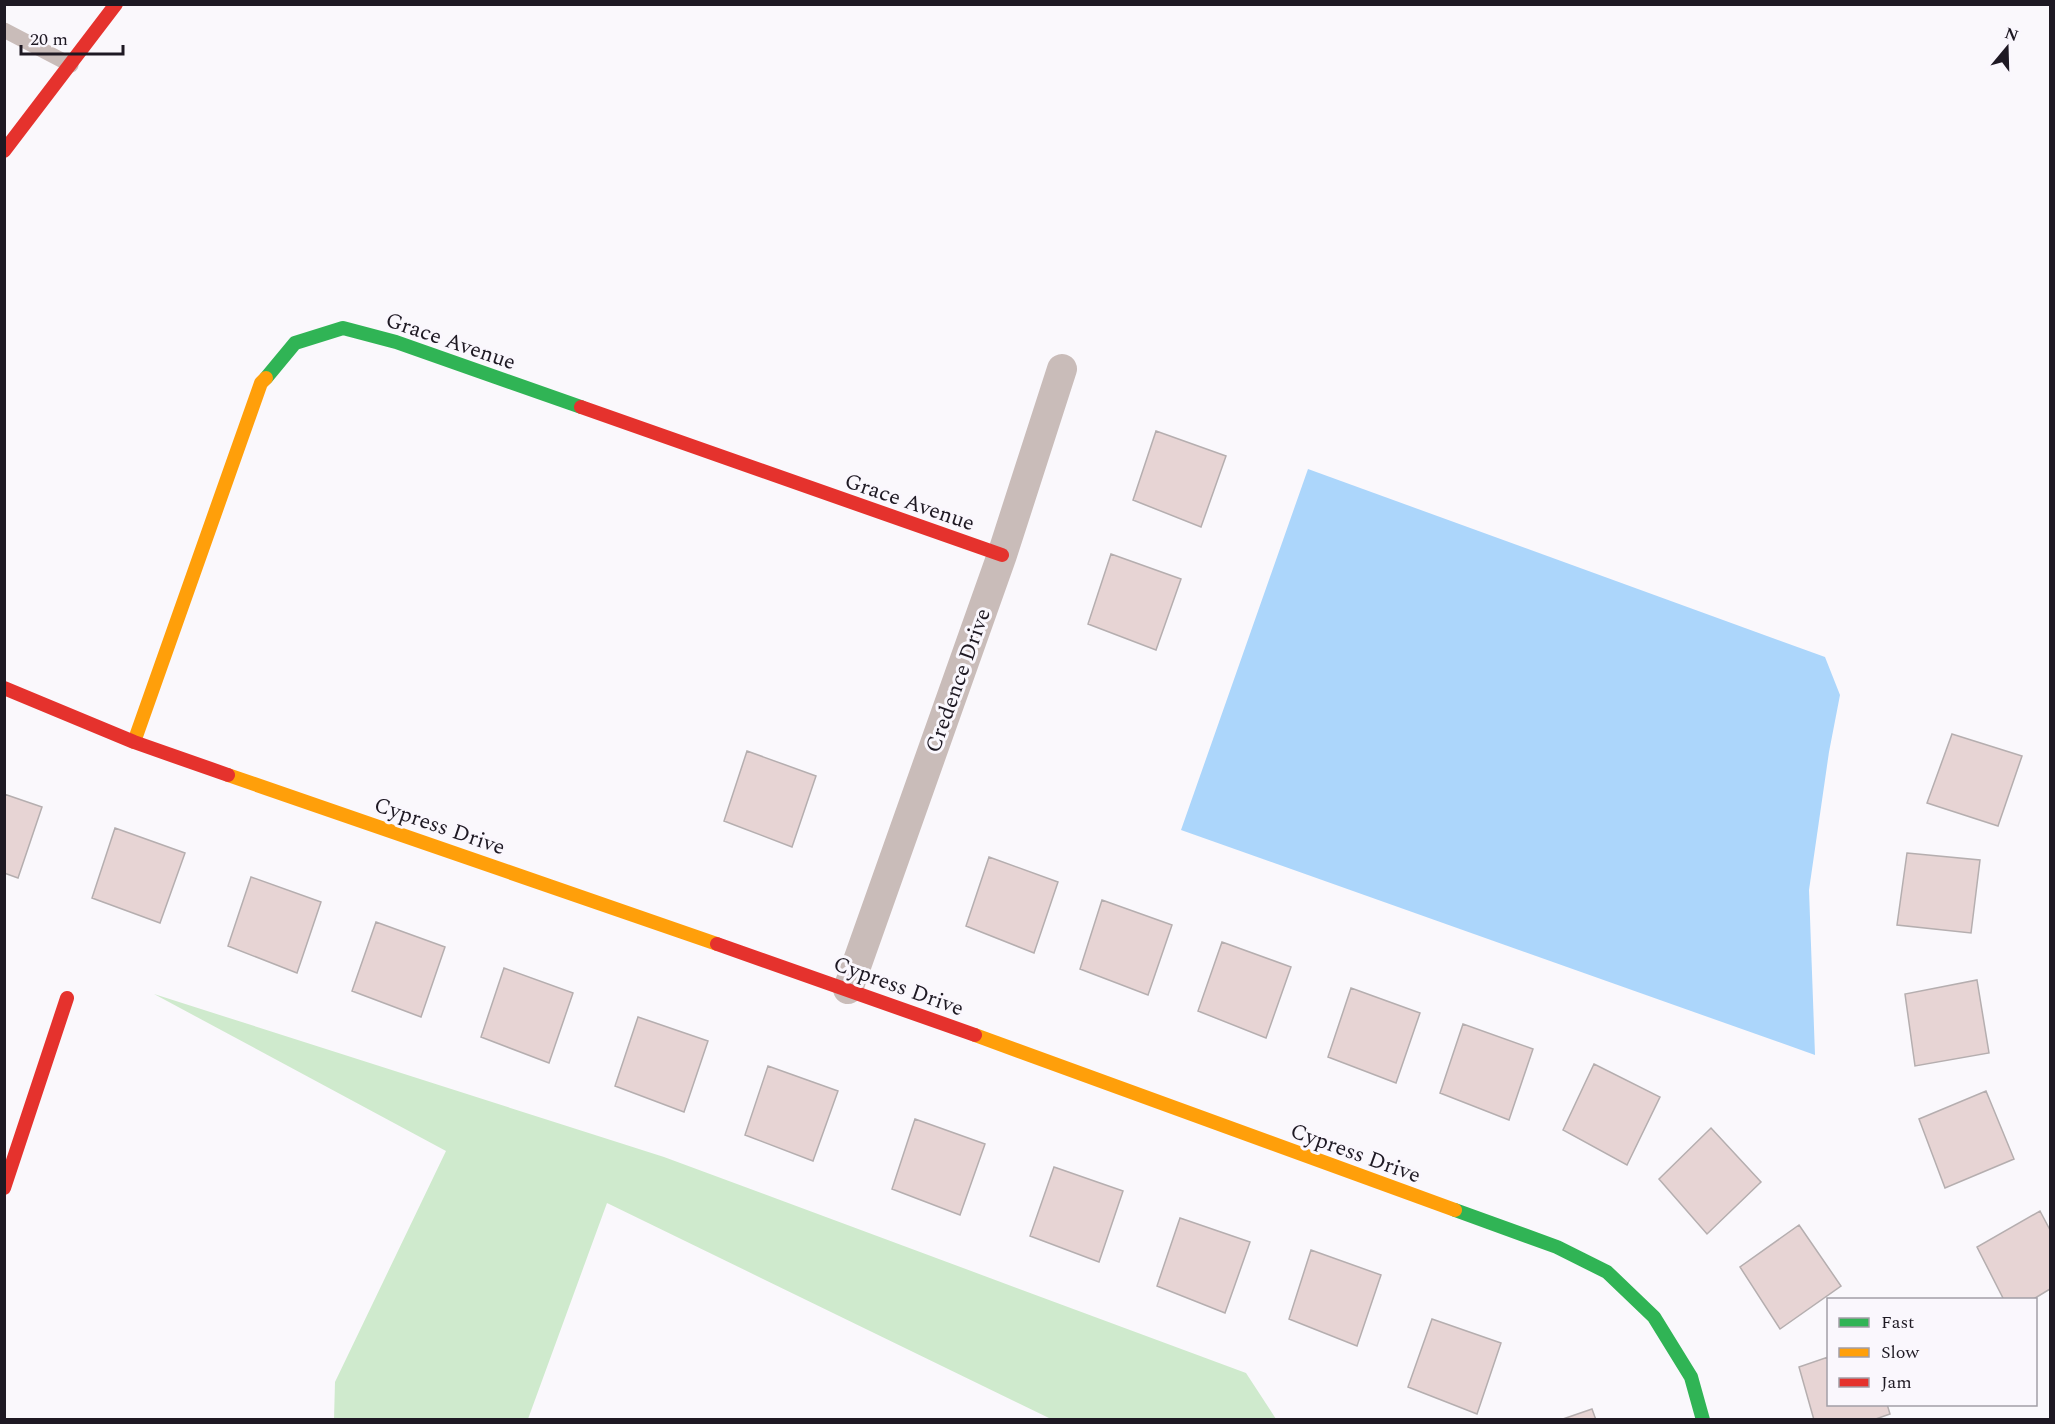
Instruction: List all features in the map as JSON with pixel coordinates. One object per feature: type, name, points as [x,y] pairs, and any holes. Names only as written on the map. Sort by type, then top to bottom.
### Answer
[{"type":"street","points":[[4,151],[116,4]]},
{"type":"street","name":"Grace Avenue","points":[[134,742],[261,383],[295,343],[343,328],[396,342],[1002,555]]},
{"type":"street","name":"Credence Drive","points":[[848,989],[1002,555],[1062,369]]},
{"type":"street","name":"Cypress Drive","points":[[4,688],[134,742],[848,989],[1557,1247],[1607,1272],[1654,1317],[1691,1377],[1703,1419]]},
{"type":"street","points":[[4,1188],[67,998]]},
{"type":"lane","points":[[4,30],[71,65]]},
{"type":"green space","points":[[154,994],[664,1157],[1246,1373],[1276,1419],[1051,1419],[607,1203],[528,1419],[334,1419],[335,1382],[446,1151]]},
{"type":"water","points":[[1308,469],[1825,657],[1840,695],[1829,752],[1809,890],[1815,1055],[1181,830]]},
{"type":"building","points":[[1156,431],[1226,456],[1201,527],[1133,500]]},
{"type":"building","points":[[1111,554],[1181,579],[1156,650],[1088,624]]},
{"type":"building","points":[[1952,734],[2022,756],[1998,826],[1927,803]]},
{"type":"building","points":[[747,751],[816,776],[792,847],[724,821]]},
{"type":"building","points":[[4,794],[42,807],[18,878],[4,873]]},
{"type":"building","points":[[115,828],[185,853],[160,923],[92,898]]},
{"type":"building","points":[[1907,853],[1980,860],[1971,933],[1897,925]]},
{"type":"building","points":[[989,857],[1058,882],[1034,953],[966,926]]},
{"type":"building","points":[[251,877],[321,902],[297,973],[228,946]]},
{"type":"building","points":[[1102,900],[1172,925],[1148,995],[1080,969]]},
{"type":"building","points":[[376,922],[445,947],[421,1017],[352,991]]},
{"type":"building","points":[[1222,942],[1291,967],[1266,1038],[1198,1011]]},
{"type":"building","points":[[504,968],[573,993],[549,1063],[481,1037]]},
{"type":"building","points":[[1977,980],[1989,1053],[1915,1066],[1905,994]]},
{"type":"building","points":[[1351,988],[1420,1013],[1396,1083],[1328,1057]]},
{"type":"building","points":[[638,1017],[708,1041],[684,1112],[615,1086]]},
{"type":"building","points":[[1463,1024],[1533,1049],[1509,1120],[1440,1093]]},
{"type":"building","points":[[1594,1064],[1660,1097],[1627,1165],[1563,1130]]},
{"type":"building","points":[[768,1066],[838,1091],[813,1161],[745,1135]]},
{"type":"building","points":[[1986,1091],[2014,1159],[1945,1188],[1919,1119]]},
{"type":"building","points":[[915,1119],[985,1144],[960,1215],[892,1189]]},
{"type":"building","points":[[1711,1128],[1761,1182],[1707,1234],[1659,1179]]},
{"type":"building","points":[[1054,1167],[1123,1191],[1099,1262],[1030,1236]]},
{"type":"building","points":[[2040,1211],[2050,1230],[2050,1289],[2035,1298],[2003,1298],[1977,1247]]},
{"type":"building","points":[[1180,1218],[1250,1242],[1225,1313],[1157,1286]]},
{"type":"building","points":[[1799,1225],[1841,1286],[1780,1329],[1740,1267]]},
{"type":"building","points":[[1311,1250],[1381,1275],[1357,1346],[1289,1319]]},
{"type":"building","points":[[1432,1319],[1501,1343],[1477,1414],[1408,1387]]},
{"type":"building","points":[[1827,1357],[1827,1406],[1888,1406],[1890,1414],[1873,1420],[1814,1420],[1799,1367]]},
{"type":"building","points":[[1592,1409],[1596,1420],[1560,1420]]},
{"type":"traffic: fast","points":[[266,378],[295,343],[343,328],[396,342],[581,407]]},
{"type":"traffic: fast","points":[[1455,1210],[1557,1247],[1607,1272],[1654,1317],[1691,1377],[1703,1420]]},
{"type":"traffic: slow","points":[[134,742],[261,383],[266,378]]},
{"type":"traffic: slow","points":[[228,775],[717,944]]},
{"type":"traffic: slow","points":[[975,1035],[1455,1210]]},
{"type":"traffic: jam","points":[[4,151],[116,4]]},
{"type":"traffic: jam","points":[[581,407],[1002,555]]},
{"type":"traffic: jam","points":[[4,688],[134,742],[228,775]]},
{"type":"traffic: jam","points":[[717,944],[975,1035]]},
{"type":"traffic: jam","points":[[4,1188],[67,998]]}]
